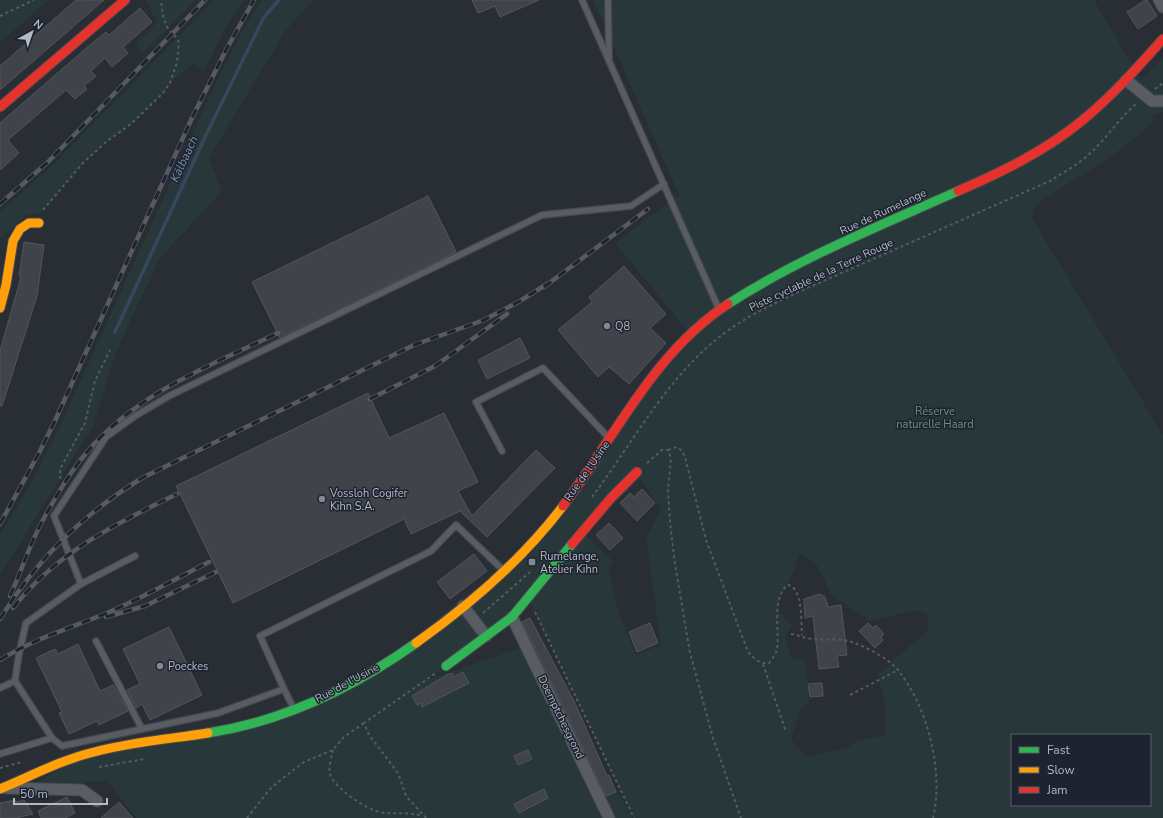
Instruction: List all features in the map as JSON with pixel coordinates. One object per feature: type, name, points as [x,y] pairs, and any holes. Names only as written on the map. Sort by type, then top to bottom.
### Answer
[{"type":"main road","points":[[0,107],[125,0]]},
{"type":"main road","name":"Rue de Rumelange","points":[[623,419],[656,374],[691,334],[720,310],[787,269],[1014,165],[1057,139],[1111,96],[1163,39]]},
{"type":"main road","points":[[0,308],[6,285],[13,241],[20,229],[29,223],[39,223]]},
{"type":"main road","name":"Rue de l'Usine","points":[[1,788],[93,752],[260,722],[294,711],[363,677],[422,639],[463,606],[525,550],[558,512],[623,419]]},
{"type":"main road","points":[[446,666],[512,616],[611,498],[637,472]]},
{"type":"street","points":[[1158,0],[1163,7]]},
{"type":"street","points":[[1126,80],[1145,97],[1152,101],[1163,101]]},
{"type":"street","points":[[463,606],[486,636]]},
{"type":"street","name":"Doemptchesgrond","points":[[512,616],[609,818]]},
{"type":"street","name":"Rue de l'Usine","points":[[1,788],[82,790],[97,801]]},
{"type":"lane","points":[[582,0],[720,310]]},
{"type":"lane","points":[[608,0],[610,62]]},
{"type":"lane","points":[[81,584],[54,516],[106,437],[135,416],[170,396],[542,215],[631,206],[664,184]]},
{"type":"lane","points":[[502,451],[476,402],[543,368],[609,438]]},
{"type":"lane","points":[[294,711],[260,636],[431,551],[456,525],[503,570]]},
{"type":"lane","points":[[135,556],[81,584],[26,623],[15,681],[52,738],[62,746],[218,713],[284,689]]},
{"type":"lane","points":[[96,641],[142,729]]},
{"type":"lane","points":[[0,688],[15,681]]},
{"type":"lane","points":[[0,754],[52,738]]},
{"type":"path","points":[[0,16],[34,0]]},
{"type":"path","points":[[39,223],[40,213],[83,163],[106,142],[131,124],[163,93],[170,84],[177,62],[179,43],[177,38],[168,29],[163,16],[161,0]]},
{"type":"path","name":"Piste cyclable de la Terre Rouge","points":[[590,500],[652,409],[685,369],[735,326],[764,308],[803,290],[1050,181],[1087,157],[1112,131],[1128,110],[1145,97]]},
{"type":"path","points":[[72,489],[64,484],[60,477],[60,469],[85,423],[95,381],[110,350]]},
{"type":"path","points":[[637,472],[662,450],[677,447],[682,451],[685,457],[706,540],[730,609],[748,652],[756,661],[763,664],[769,663],[777,651],[780,598],[787,585],[794,587],[798,593],[802,635]]},
{"type":"path","points":[[668,450],[670,458],[668,491],[670,522],[675,564],[690,653],[712,738],[741,818]]},
{"type":"path","points":[[474,620],[509,592],[534,568]]},
{"type":"path","points":[[528,597],[634,818]]},
{"type":"path","points":[[791,634],[802,635],[811,639],[834,639],[853,642],[890,662],[898,670],[916,700],[928,729],[935,762],[937,785],[933,818]]},
{"type":"path","points":[[763,664],[786,732]]},
{"type":"path","points":[[246,818],[270,789],[304,762],[333,750],[344,737],[446,666]]},
{"type":"path","points":[[850,695],[898,670]]},
{"type":"path","points":[[364,723],[370,735],[398,773],[406,796],[425,817]]},
{"type":"path","points":[[333,750],[330,774],[337,786],[356,800],[379,812],[410,812],[425,817]]},
{"type":"green space","points":[[0,0],[48,0],[0,43]]},
{"type":"green space","points":[[146,0],[196,0],[143,54],[135,45],[157,22]]},
{"type":"green space","points":[[214,0],[244,0],[231,18],[203,72],[193,63],[170,83],[163,93],[131,124],[106,142],[83,163],[40,213],[27,215],[0,239],[0,211],[53,165]]},
{"type":"green space","points":[[261,0],[314,0],[286,30],[209,158],[222,191],[160,258],[127,328],[113,362],[93,426],[0,575],[0,535],[30,485],[60,426],[217,80],[245,26]]},
{"type":"green space","name":"Réserve naturelle Haard","points":[[593,0],[1094,0],[1141,80],[1163,58],[1163,112],[1153,115],[1152,124],[1113,155],[1035,205],[1032,218],[1163,435],[1163,818],[634,818],[528,597],[446,666],[424,681],[531,644],[633,818],[136,818],[107,781],[28,786],[93,752],[216,731],[363,677],[525,550],[690,334],[615,243],[679,195]],"holes":[[[640,479],[661,509],[646,538],[661,645],[636,655],[619,613],[608,569],[613,561],[582,532]],[[800,553],[817,565],[833,597],[871,621],[916,610],[928,615],[928,631],[878,675],[886,709],[885,735],[856,741],[847,748],[806,757],[791,739],[801,708],[809,703],[806,661],[792,658],[785,637],[792,625],[778,612],[780,598],[794,572]]]},
{"type":"building","points":[[76,0],[104,0],[0,90],[0,66]]},
{"type":"building","points":[[472,0],[539,0],[500,17],[495,6],[478,13]]},
{"type":"building","points":[[1147,0],[1157,16],[1138,29],[1127,12]]},
{"type":"building","points":[[140,8],[152,22],[123,47],[128,53],[112,67],[105,58],[91,71],[96,76],[84,86],[87,89],[75,99],[66,90],[8,140],[19,153],[0,170],[0,123],[91,44],[106,32],[109,35]]},
{"type":"building","points":[[428,196],[456,252],[280,338],[252,282]]},
{"type":"building","points":[[24,242],[44,245],[37,296],[2,406],[0,406],[0,351],[21,277],[19,276]]},
{"type":"building","points":[[624,266],[666,314],[650,328],[666,343],[629,384],[609,367],[598,377],[558,330],[592,302],[589,297]]},
{"type":"building","points":[[520,338],[530,358],[487,379],[478,360]]},
{"type":"building","name":"Vossloh Cogifer Kihn S.A.","points":[[368,393],[389,438],[444,413],[478,482],[458,491],[472,516],[536,450],[555,468],[487,537],[460,511],[411,534],[404,519],[233,603],[176,486]]},
{"type":"building","points":[[642,489],[655,503],[637,521],[620,503],[630,493],[634,497]]},
{"type":"building","points":[[609,523],[623,538],[610,550],[596,535]]},
{"type":"building","points":[[474,554],[487,571],[450,599],[437,582]]},
{"type":"building","points":[[820,594],[825,597],[828,607],[841,605],[847,655],[837,656],[839,667],[819,669],[813,616],[805,618],[804,599]]},
{"type":"building","points":[[530,618],[575,703],[607,776],[609,775],[616,792],[606,796],[522,622]]},
{"type":"building","points":[[650,623],[658,643],[637,652],[629,632]]},
{"type":"building","points":[[868,623],[873,628],[876,625],[884,634],[881,637],[883,640],[875,648],[859,631]]},
{"type":"building","name":"Poeckes","points":[[169,627],[202,695],[150,720],[142,704],[136,708],[127,690],[140,684],[123,649]]},
{"type":"building","points":[[78,644],[100,691],[113,685],[128,711],[99,725],[97,721],[69,734],[59,713],[62,712],[36,658],[55,649],[58,654]]},
{"type":"building","points":[[463,672],[469,683],[422,707],[421,703],[417,705],[412,696],[447,675],[452,673],[454,677]]},
{"type":"building","points":[[822,683],[823,696],[810,697],[808,684]]},
{"type":"building","points":[[528,750],[532,759],[518,765],[514,756]]},
{"type":"building","points":[[544,789],[548,798],[519,813],[514,804]]},
{"type":"building","points":[[67,797],[75,813],[65,818],[41,818],[38,811]]},
{"type":"building","points":[[15,800],[16,802],[24,800],[33,814],[16,818],[0,818],[0,803]]},
{"type":"building","points":[[119,802],[133,818],[101,818]]},
{"type":"waterway","name":"Kälbaach","points":[[115,332],[207,133],[264,17],[279,0]]},
{"type":"railway","points":[[0,204],[48,162],[205,0]]},
{"type":"railway","points":[[0,524],[54,423],[191,120],[226,50],[254,0]]},
{"type":"railway","points":[[544,287],[648,209]]},
{"type":"railway","points":[[0,619],[29,577],[62,540],[100,507],[142,478],[414,345],[484,320],[520,301],[547,284]]},
{"type":"railway","points":[[370,399],[435,366],[507,314]]},
{"type":"railway","points":[[10,596],[34,537],[44,518],[69,476],[87,452],[107,431],[128,413],[175,383],[278,333]]},
{"type":"railway","points":[[13,608],[48,571],[67,556],[109,529],[177,494]]},
{"type":"railway","points":[[0,660],[39,640],[146,595],[209,562]]},
{"type":"railway","points":[[106,617],[145,606],[216,572]]},
{"type":"traffic: fast","points":[[728,304],[784,271],[812,257],[958,191]]},
{"type":"traffic: fast","points":[[446,666],[512,617],[572,544]]},
{"type":"traffic: fast","points":[[208,733],[236,728],[264,720],[317,700],[368,674],[416,643]]},
{"type":"traffic: slow","points":[[0,308],[6,285],[13,241],[20,229],[29,223],[39,223]]},
{"type":"traffic: slow","points":[[416,643],[456,613],[495,580],[530,545],[563,506]]},
{"type":"traffic: slow","points":[[0,789],[82,755],[136,743],[208,733]]},
{"type":"traffic: jam","points":[[0,107],[125,0]]},
{"type":"traffic: jam","points":[[958,191],[1024,160],[1070,130],[1095,110],[1115,91],[1163,39]]},
{"type":"traffic: jam","points":[[563,506],[637,397],[657,371],[678,346],[702,324],[728,304]]},
{"type":"traffic: jam","points":[[572,544],[611,498],[637,472]]},
{"type":"place","name":"Q8","points":[[607,326]]},
{"type":"place","name":"Vossloh Cogifer Kihn S.A.","points":[[322,499]]},
{"type":"place","name":"Rumelange, Atelier Kihn","points":[[532,562]]},
{"type":"place","name":"Poeckes","points":[[160,666]]}]
